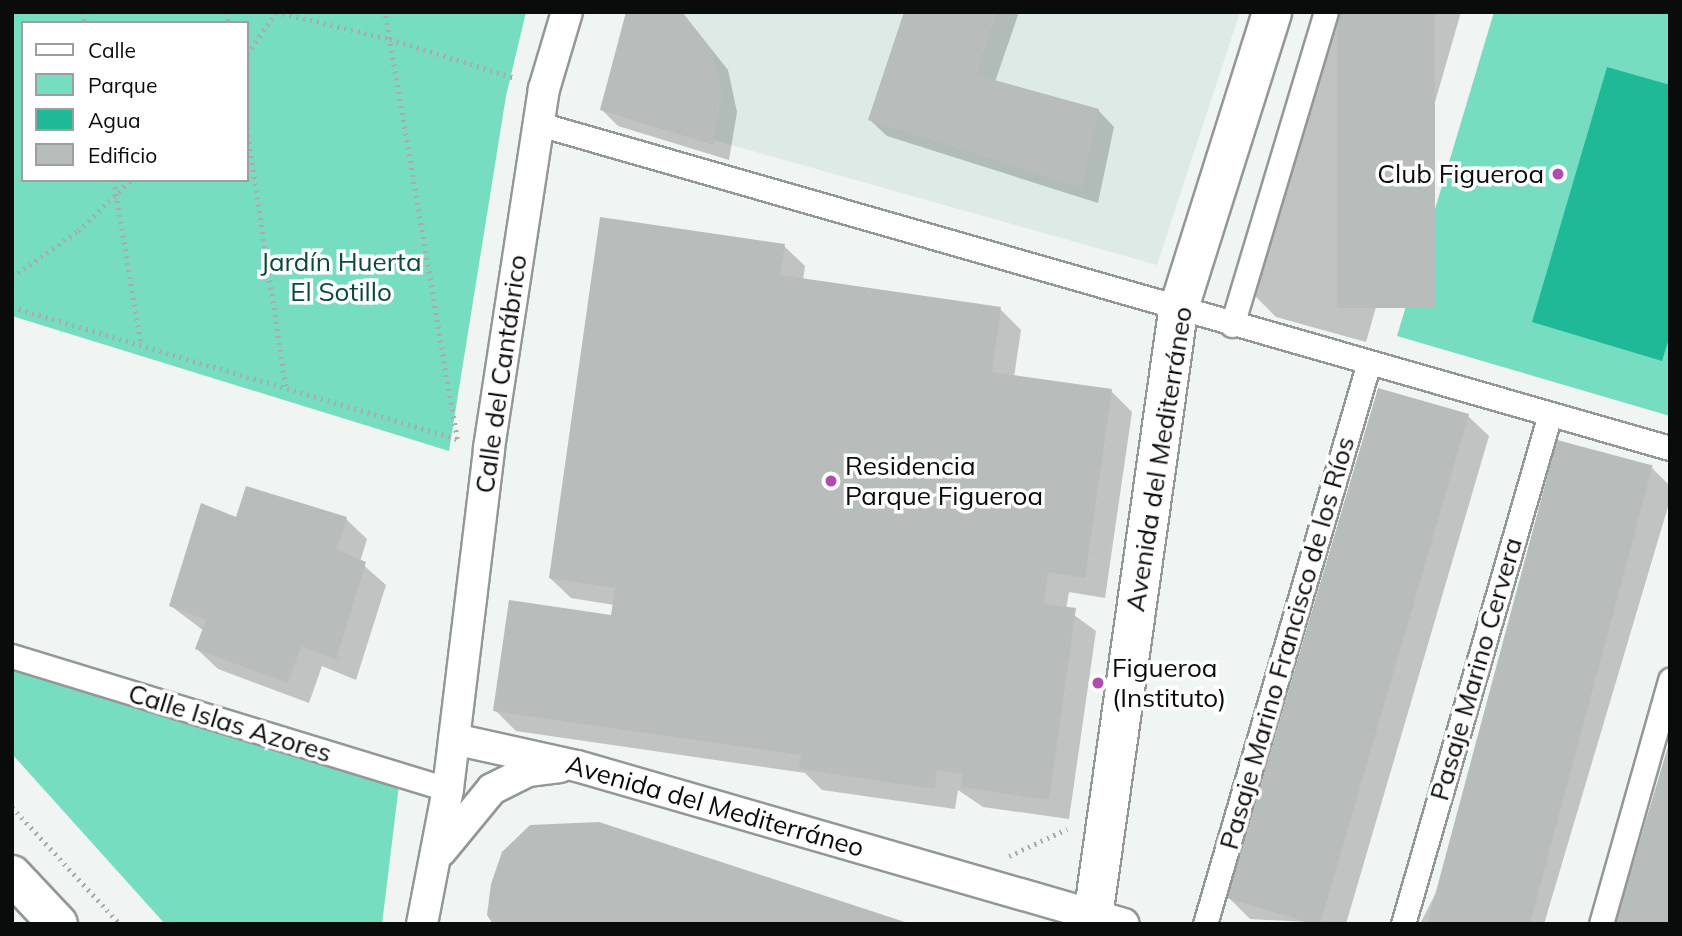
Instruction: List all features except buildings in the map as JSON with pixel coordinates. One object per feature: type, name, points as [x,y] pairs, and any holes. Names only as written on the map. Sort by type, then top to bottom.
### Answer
[{"type":"main road","name":"Avenida del Mediterráneo","points":[[1103,921],[1178,311],[1272,12]]},
{"type":"main road","points":[[12,875],[58,924]]},
{"type":"street","name":"Calle del Cantábrico","points":[[422,924],[447,789],[489,448],[539,124],[567,12]]},
{"type":"street","points":[[1232,325],[1326,12]]},
{"type":"street","points":[[539,124],[1178,311],[1369,362],[1670,448]]},
{"type":"street","name":"Pasaje Marino Francisco de los Ríos","points":[[1205,924],[1369,362]]},
{"type":"street","name":"Pasaje Marino Cervera","points":[[1403,924],[1550,414]]},
{"type":"street","name":"Calle Islas Azores","points":[[12,656],[447,789]]},
{"type":"street","points":[[1601,924],[1670,680]]},
{"type":"street","name":"Avenida del Mediterráneo","points":[[454,739],[577,766],[1103,921]]},
{"type":"street","points":[[434,863],[464,816],[492,789],[528,771],[577,766]]},
{"type":"path","points":[[248,53],[276,12],[390,39],[519,79]]},
{"type":"path","points":[[12,307],[286,386],[457,439],[384,12]]},
{"type":"path","points":[[248,135],[286,386]]},
{"type":"path","points":[[114,182],[141,343]]},
{"type":"path","points":[[12,277],[129,182]]},
{"type":"path","points":[[12,807],[120,924]]},
{"type":"shaded area","points":[[629,12],[1240,12],[1157,265],[600,108]]},
{"type":"green space","name":"Jardín Huerta El Sotillo","points":[[12,12],[526,12],[506,96],[449,451],[12,316]]},
{"type":"green space","name":"Club Figueroa","points":[[1494,12],[1670,12],[1670,416],[1397,336]]},
{"type":"green space","points":[[12,666],[399,785],[382,924],[165,924],[12,754]]},
{"type":"water","points":[[1607,67],[1670,85],[1670,335],[1662,361],[1532,322]]},
{"type":"place","name":"Club Figueroa","points":[[1558,174]]},
{"type":"place","name":"Residencia Parque Figueroa","points":[[831,481]]},
{"type":"place","name":"Figueroa (Instituto)","points":[[1098,683]]}]
